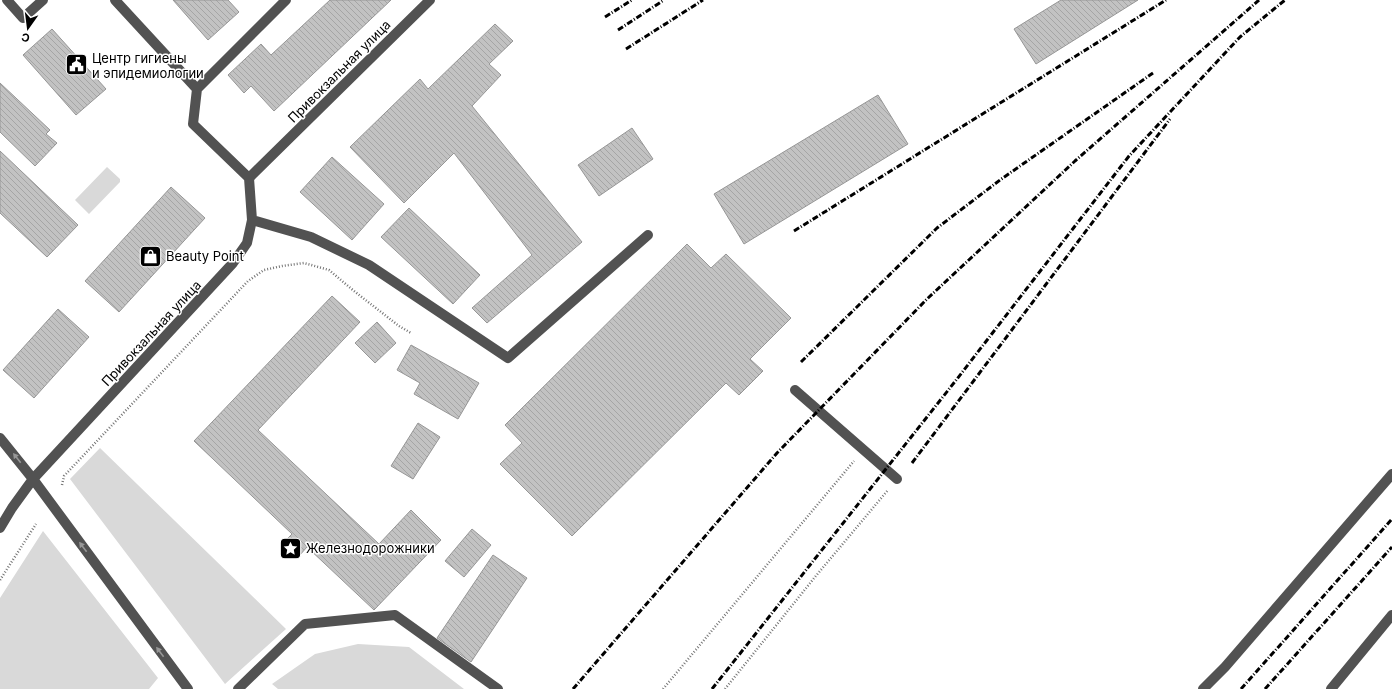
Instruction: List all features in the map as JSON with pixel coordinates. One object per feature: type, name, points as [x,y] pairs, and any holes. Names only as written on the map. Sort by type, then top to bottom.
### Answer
[{"type":"street","points":[[7,0],[23,18],[43,0]]},
{"type":"street","points":[[115,0],[197,88]]},
{"type":"street","points":[[249,178],[193,124],[197,88],[286,0]]},
{"type":"street","name":"Привокзальная улица","points":[[0,528],[12,508],[33,479],[233,263],[247,243],[252,220],[249,178],[430,0]]},
{"type":"street","points":[[252,220],[311,237],[369,264],[508,358],[648,236]]},
{"type":"street","points":[[795,390],[897,479]]},
{"type":"street","points":[[0,438],[33,479],[184,687]]},
{"type":"street","points":[[1204,689],[1225,667],[1392,474]]},
{"type":"street","points":[[238,689],[305,624],[394,616],[498,689]]},
{"type":"street","points":[[1331,689],[1392,616]]},
{"type":"path","points":[[62,485],[64,476],[109,428],[248,281],[264,270],[304,263],[329,270],[399,326],[411,333]]},
{"type":"path","points":[[663,689],[864,450]]},
{"type":"path","points":[[725,689],[815,577],[897,479]]},
{"type":"path","points":[[0,580],[36,524]]},
{"type":"shaded area","points":[[107,167],[120,179],[120,182],[89,214],[75,200]]},
{"type":"shaded area","points":[[100,448],[286,629],[225,684],[70,479]]},
{"type":"shaded area","points":[[43,531],[158,678],[149,689],[0,689],[0,598]]},
{"type":"shaded area","points":[[358,644],[409,647],[464,689],[278,689],[272,684],[315,654]]},
{"type":"building","points":[[173,0],[228,0],[239,12],[208,40]]},
{"type":"building","points":[[330,0],[391,0],[274,111],[251,86],[244,93],[228,75],[261,44],[271,55]]},
{"type":"building","points":[[1061,0],[1138,0],[1036,64],[1014,29]]},
{"type":"building","points":[[495,24],[513,41],[489,64],[501,75],[472,106],[582,242],[487,323],[472,308],[532,255],[454,153],[404,203],[350,147],[420,79],[428,89]]},
{"type":"building","points":[[52,29],[106,89],[76,115],[23,55]]},
{"type":"building","points":[[0,83],[50,130],[46,134],[57,143],[35,166],[0,132]]},
{"type":"building","points":[[878,95],[908,144],[744,244],[714,194]]},
{"type":"building","points":[[632,128],[653,159],[599,196],[578,165]]},
{"type":"building","points":[[0,151],[78,225],[47,257],[0,213]]},
{"type":"building","points":[[332,157],[384,204],[352,240],[300,192]]},
{"type":"building","points":[[171,187],[205,218],[119,312],[85,281]]},
{"type":"building","points":[[409,208],[480,275],[453,304],[381,237]]},
{"type":"building","points":[[687,244],[711,268],[726,254],[791,318],[750,359],[763,371],[739,395],[726,383],[572,536],[500,464],[522,443],[505,425]]},
{"type":"building","points":[[332,296],[360,322],[258,430],[379,544],[411,510],[441,540],[374,610],[307,547],[299,556],[284,542],[292,534],[194,441]]},
{"type":"building","points":[[58,309],[89,337],[34,398],[3,370]]},
{"type":"building","points":[[377,322],[396,343],[375,363],[355,343]]},
{"type":"building","points":[[411,345],[479,383],[458,419],[414,394],[420,383],[397,370]]},
{"type":"building","points":[[418,423],[440,437],[413,479],[391,466]]},
{"type":"building","points":[[472,529],[491,545],[464,577],[445,561]]},
{"type":"building","points":[[493,555],[527,578],[471,662],[437,638]]},
{"type":"railway","points":[[605,17],[632,0]]},
{"type":"railway","points":[[618,30],[664,0]]},
{"type":"railway","points":[[626,49],[703,0]]},
{"type":"railway","points":[[794,231],[1166,0]]},
{"type":"railway","points":[[573,689],[777,453],[927,299],[1075,161],[1259,0]]},
{"type":"railway","points":[[712,689],[957,379],[1129,156],[1240,37],[1285,0]]},
{"type":"railway","points":[[801,362],[937,228],[1000,180],[1153,73]]},
{"type":"railway","points":[[912,463],[1170,119]]},
{"type":"railway","points":[[1241,689],[1392,519]]},
{"type":"railway","points":[[1265,689],[1392,547]]},
{"type":"place","name":"Центр гигиены и эпидемиологии","points":[[76,65]]},
{"type":"place","name":"Beauty Point","points":[[151,256]]},
{"type":"place","name":"Железнодорожники","points":[[291,548]]}]
